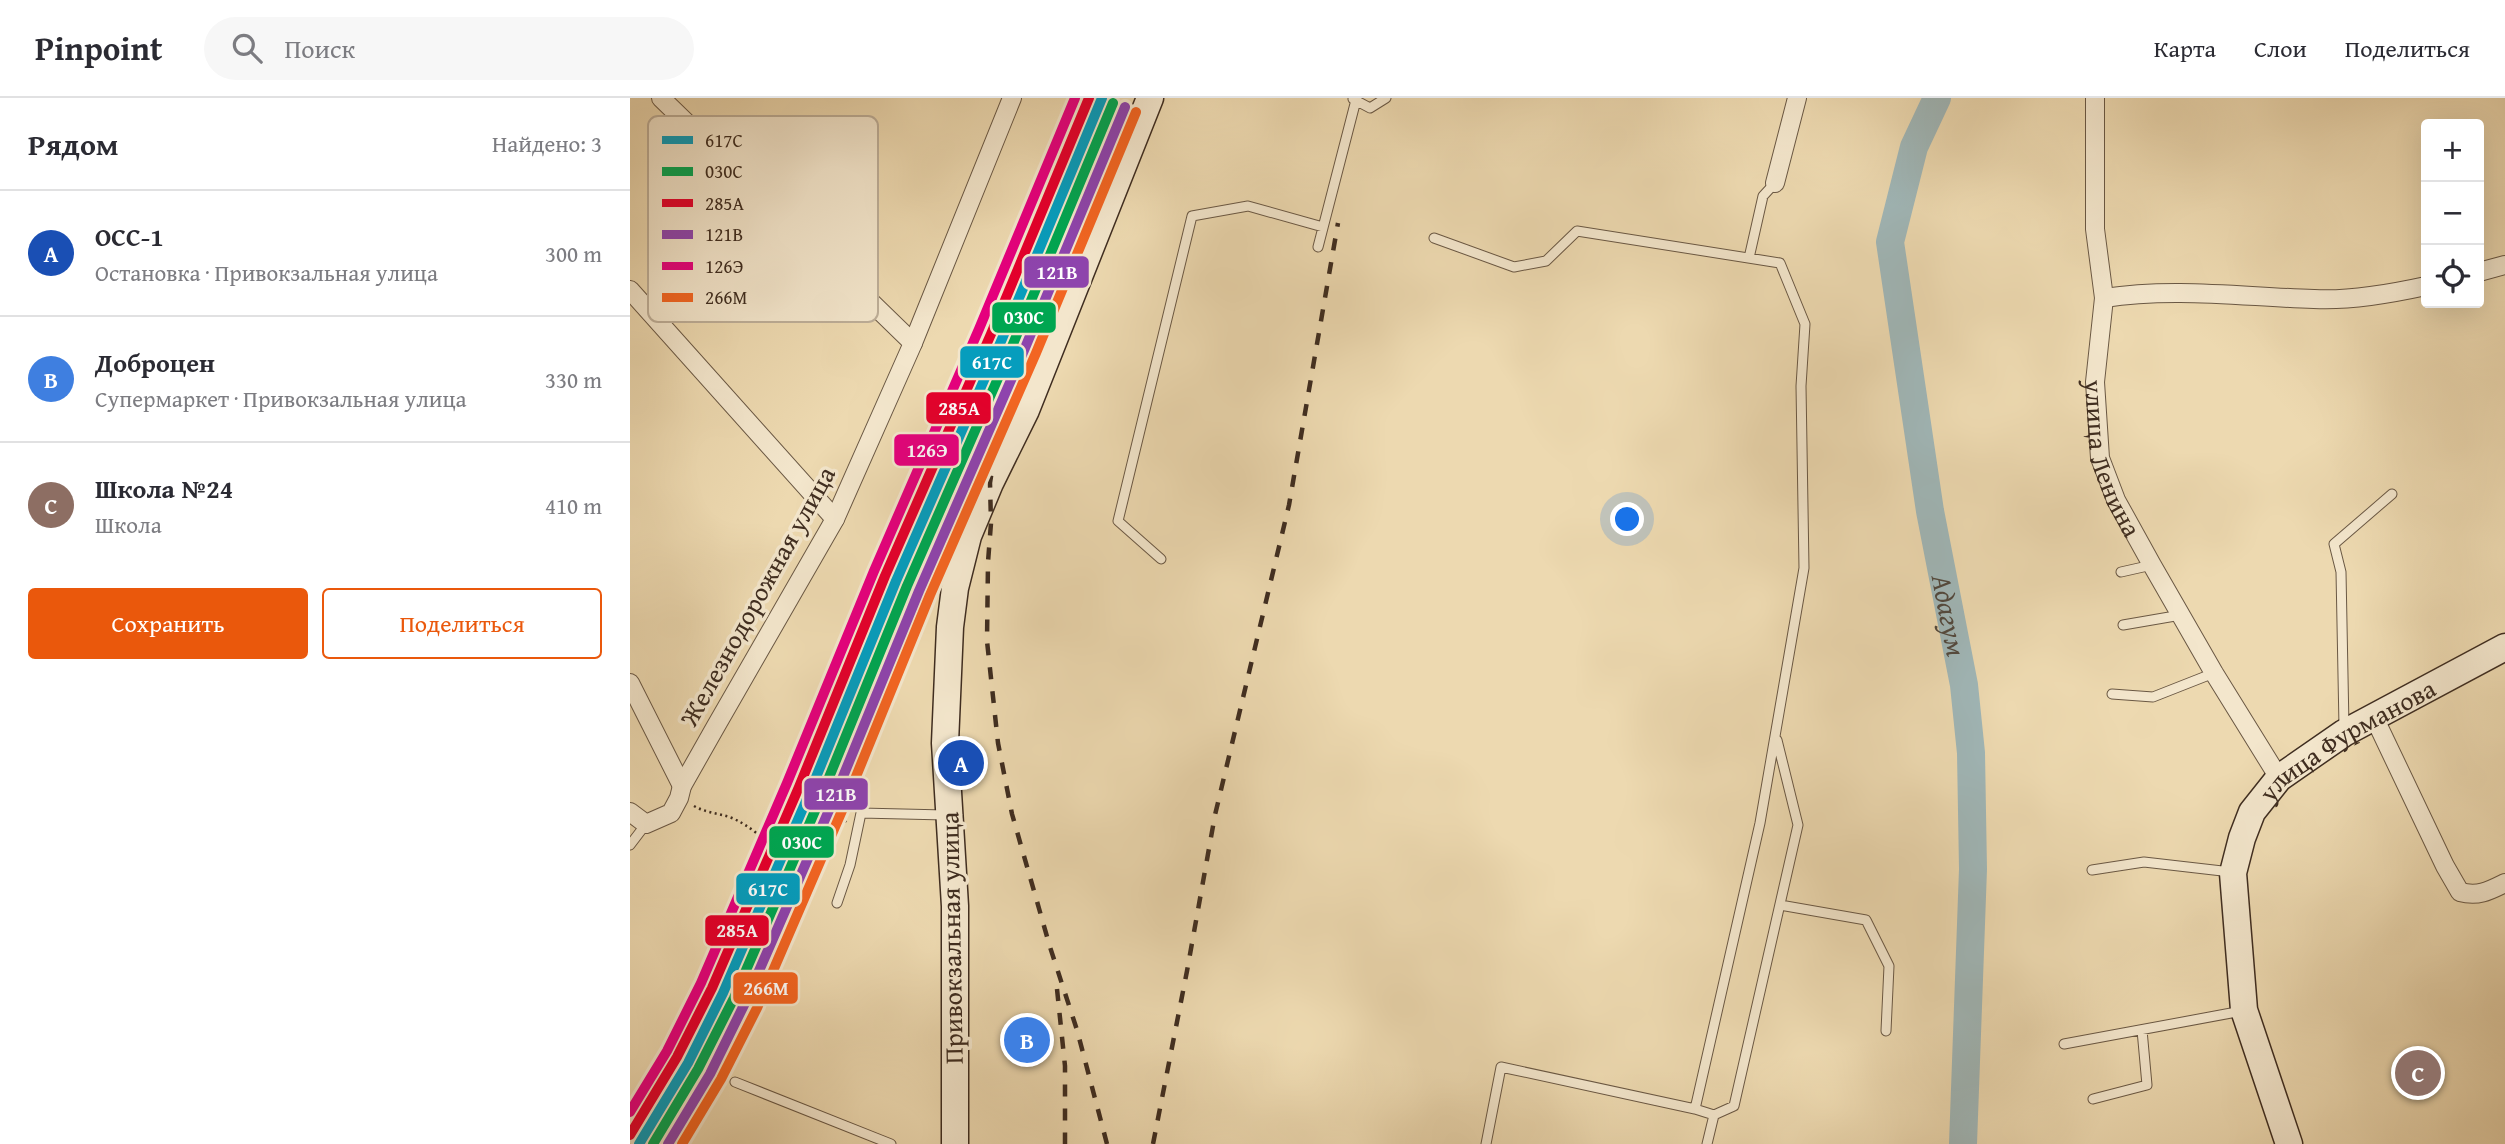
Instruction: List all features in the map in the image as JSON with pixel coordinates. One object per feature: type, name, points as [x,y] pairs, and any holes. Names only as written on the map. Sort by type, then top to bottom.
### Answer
[{"type":"main road","name":"Привокзальная улица","points":[[955,1144],[955,906],[945,743],[950,626],[955,588],[968,536],[990,483],[1026,410],[1150,98]]},
{"type":"main road","name":"улица Фурманова","points":[[2233,873],[2252,812],[2279,778],[2344,733],[2505,648]]},
{"type":"main road","points":[[2233,873],[2244,1010],[2288,1144]]},
{"type":"street","points":[[661,98],[679,116]]},
{"type":"street","name":"Железнодорожная улица","points":[[638,819],[671,813],[835,519],[912,343],[1012,98]]},
{"type":"street","points":[[1775,183],[1797,98]]},
{"type":"street","name":"улица Ленина","points":[[2095,98],[2095,229],[2104,299],[2095,382],[2098,445],[2109,485],[2152,565],[2279,778]]},
{"type":"street","points":[[2484,271],[2505,265]]},
{"type":"street","points":[[2104,299],[2123,295],[2184,293],[2317,300],[2421,287]]},
{"type":"street","points":[[630,290],[648,310]]},
{"type":"street","points":[[878,310],[912,343]]},
{"type":"street","points":[[659,322],[835,519]]},
{"type":"street","points":[[630,683],[681,792]]},
{"type":"street","points":[[2374,717],[2460,892],[2472,895],[2485,893],[2505,883]]},
{"type":"lane","points":[[1318,247],[1354,99],[1370,108],[1386,98]]},
{"type":"lane","points":[[1749,258],[1763,196],[1775,183]]},
{"type":"lane","points":[[1161,559],[1118,521],[1192,216],[1248,206],[1323,227]]},
{"type":"lane","points":[[1434,238],[1514,267],[1546,261],[1577,232],[1780,263],[1805,324],[1801,386],[1804,568],[1760,822],[1695,1109]]},
{"type":"lane","points":[[2344,733],[2341,572],[2334,544],[2392,495]]},
{"type":"lane","points":[[2121,572],[2152,565]]},
{"type":"lane","points":[[2123,625],[2181,615]]},
{"type":"lane","points":[[2112,694],[2153,697],[2214,673]]},
{"type":"lane","points":[[1486,1144],[1501,1068],[1714,1115],[1734,1106],[1798,825],[1775,735]]},
{"type":"lane","points":[[837,903],[850,865],[861,813],[949,815]]},
{"type":"lane","points":[[630,845],[638,819]]},
{"type":"lane","points":[[2092,870],[2144,862],[2233,873]]},
{"type":"lane","points":[[1780,905],[1866,920],[1889,966],[1886,1031]]},
{"type":"lane","points":[[2064,1044],[2244,1010]]},
{"type":"lane","points":[[2093,1099],[2147,1086],[2142,1030]]},
{"type":"lane","points":[[736,1082],[891,1144]]},
{"type":"lane","points":[[1707,1144],[1714,1115]]},
{"type":"path","points":[[681,792],[704,811],[731,817],[785,849],[803,849],[813,835],[861,813]]},
{"type":"waterway","name":"Адагум","points":[[1937,98],[1914,147],[1890,242],[1930,511],[1964,685],[1971,753],[1973,869],[1963,1144]]},
{"type":"railway","points":[[938,413],[1073,98]]},
{"type":"railway","points":[[1107,1144],[1077,1030],[1012,814],[998,743],[987,641],[990,483],[1017,345],[1049,259],[1117,98]]},
{"type":"railway","points":[[1153,1144],[1215,815],[1289,505],[1338,223]]},
{"type":"railway","points":[[630,1127],[702,1000],[764,865],[1011,276]]},
{"type":"railway","points":[[651,1144],[702,1057],[747,965],[1008,355]]},
{"type":"railway","points":[[1057,989],[1065,1066],[1065,1144]]},
{"type":"railway","points":[[671,1144],[726,1031]]},
{"type":"transit line","name":"126Э","points":[[630,1112],[667,1051],[701,983],[1075,98]]},
{"type":"transit line","name":"285А","points":[[630,1135],[677,1057],[712,988],[1089,98]]},
{"type":"transit line","name":"617C","points":[[639,1144],[688,1063],[723,993],[1102,98]]},
{"type":"transit line","name":"030C","points":[[653,1144],[698,1069],[734,998],[1113,103]]},
{"type":"transit line","name":"121В","points":[[668,1144],[710,1074],[745,1003],[833,801],[919,591],[1025,348],[1125,107]]},
{"type":"transit line","name":"266М","points":[[682,1144],[721,1079],[757,1008],[1136,112]]},
{"type":"place","name":"ОСС-1","points":[[961,763]]},
{"type":"place","name":"Доброцен","points":[[1027,1040]]},
{"type":"place","name":"Школа №24","points":[[2418,1073]]}]
